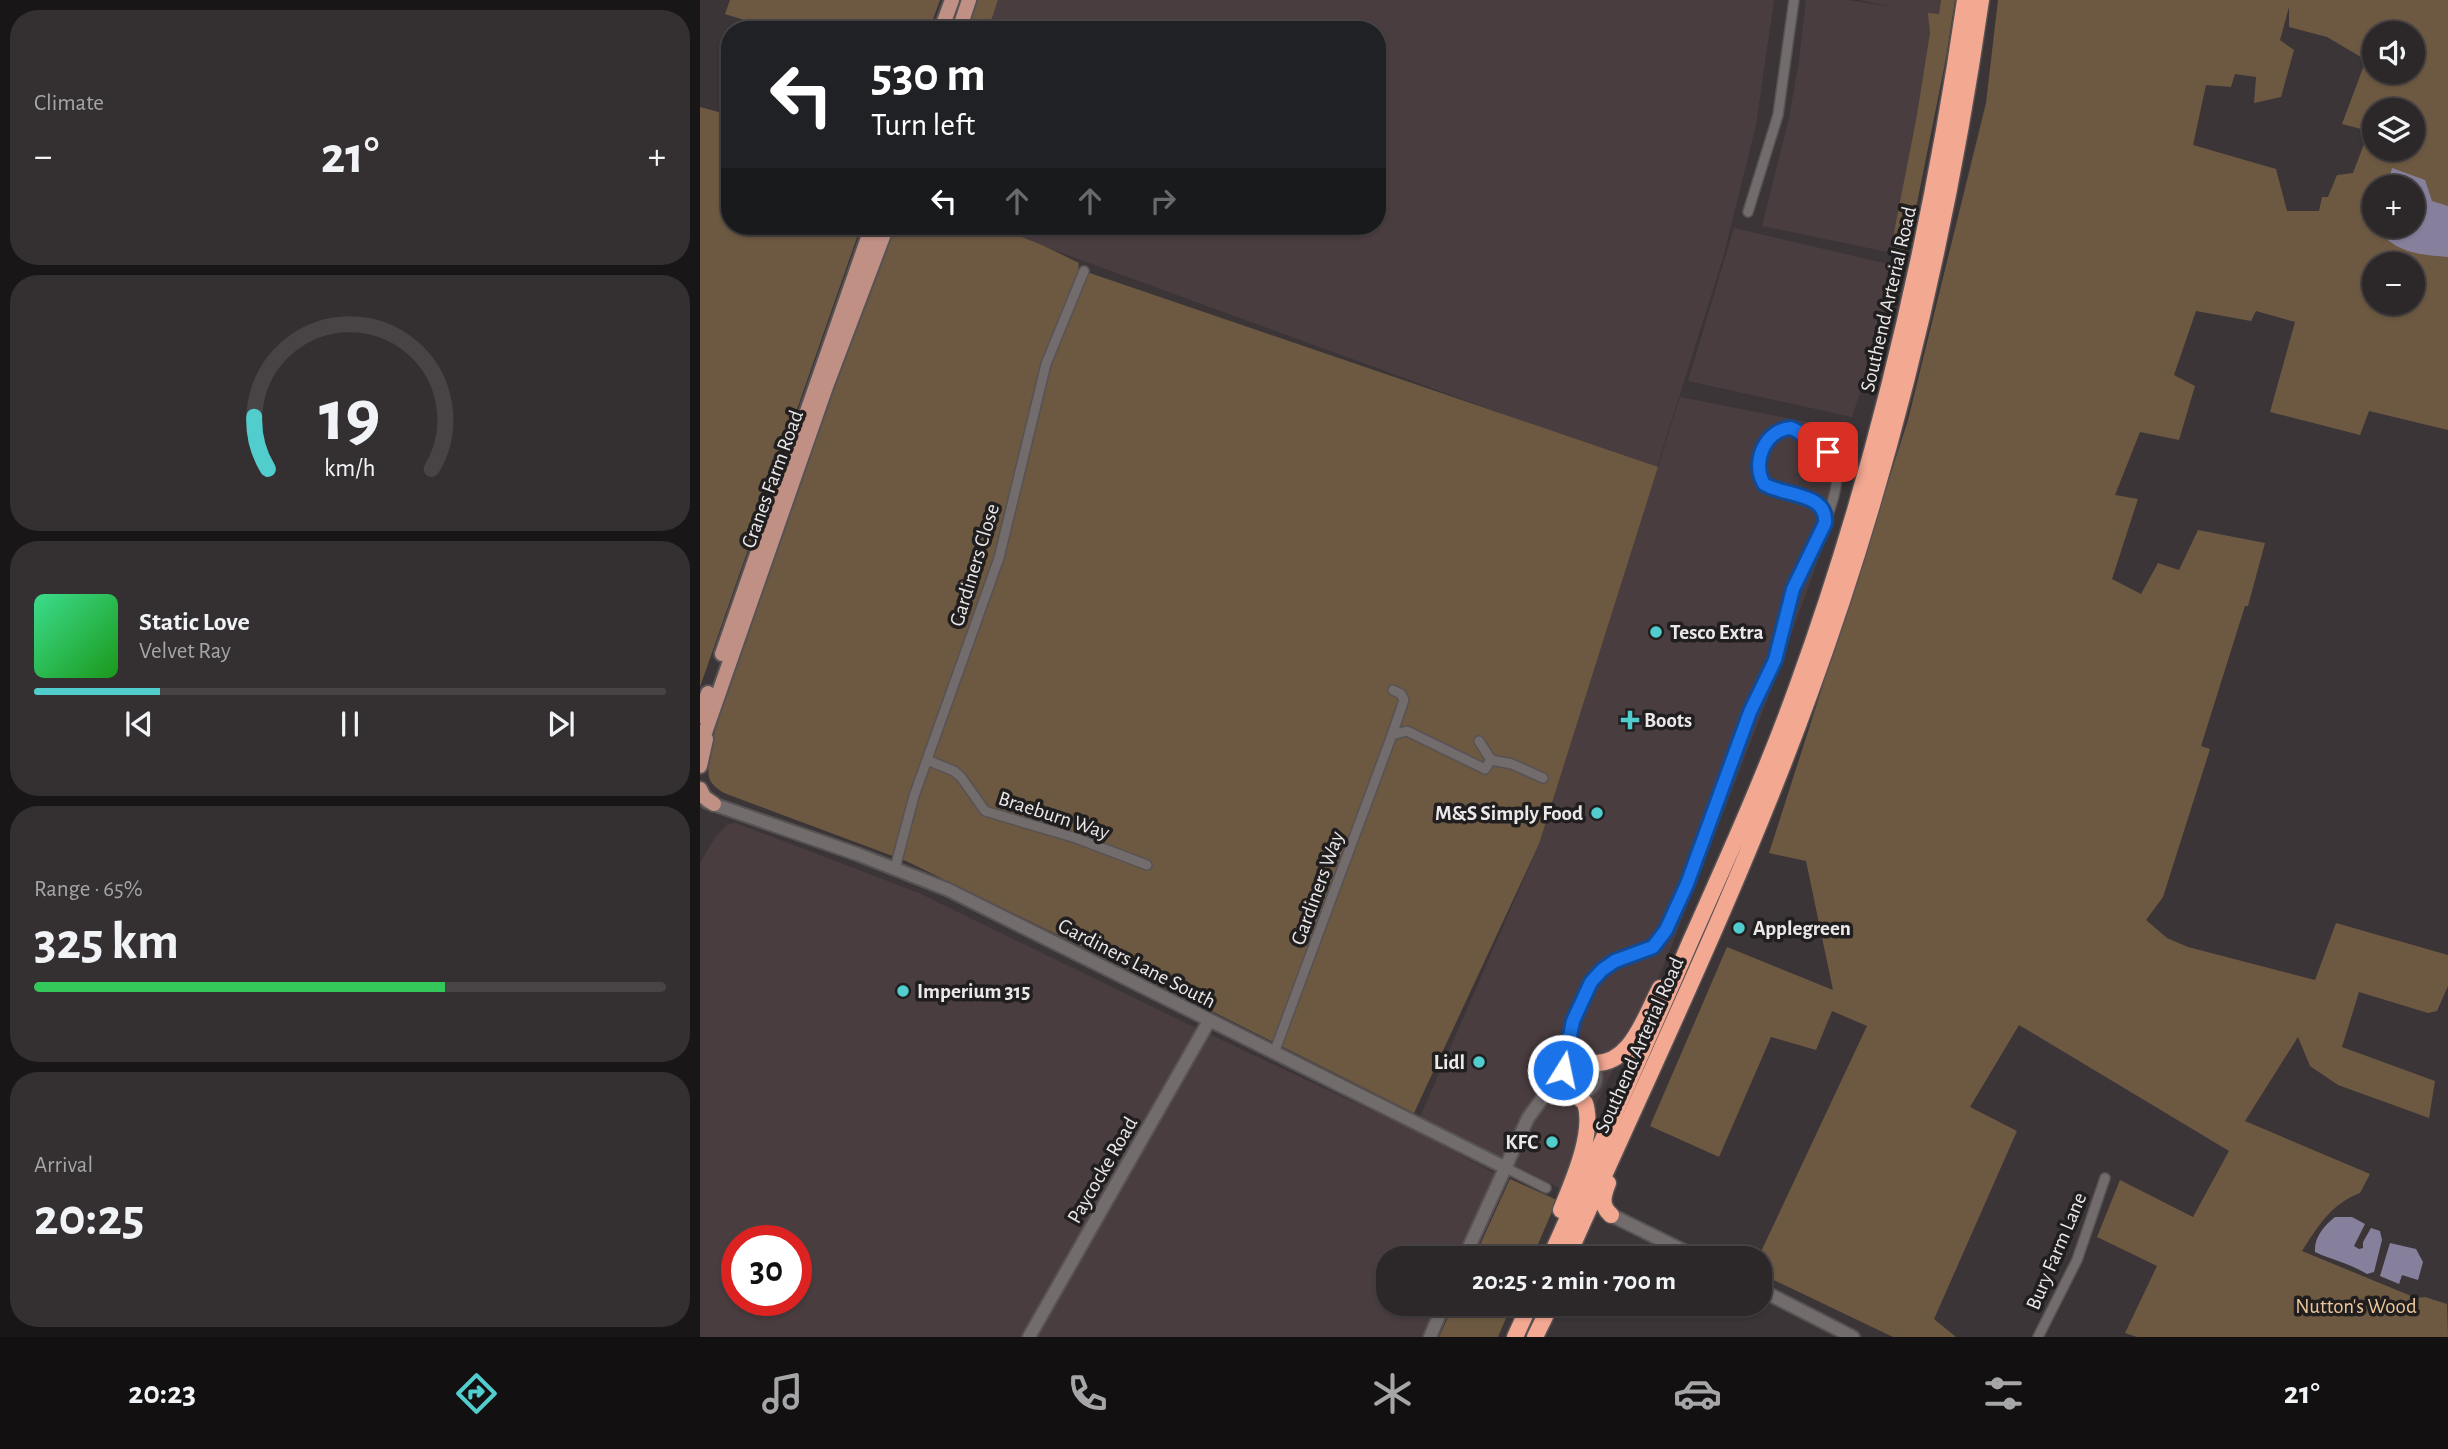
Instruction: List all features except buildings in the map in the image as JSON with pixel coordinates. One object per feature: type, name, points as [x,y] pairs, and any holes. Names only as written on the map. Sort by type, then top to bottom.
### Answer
[{"type":"highway","name":"Southend Arterial Road","points":[[1555,1246],[1748,812],[1797,688],[1845,546],[1884,411],[1920,262],[1949,112],[1965,0]]},
{"type":"highway","name":"Southend Arterial Road","points":[[1572,1246],[1762,818],[1810,693],[1859,550],[1895,427],[1934,266],[1965,115],[1981,0]]},
{"type":"highway","points":[[1588,1062],[1609,1061],[1622,1053],[1634,1038],[1748,812]]},
{"type":"highway","points":[[1611,1215],[1603,1206],[1604,1194],[1659,1051]]},
{"type":"highway","points":[[1547,1246],[1586,1136],[1587,1108],[1582,1098],[1572,1091]]},
{"type":"highway","points":[[1579,1246],[1590,1224],[1601,1215],[1611,1215]]},
{"type":"highway","points":[[1513,1337],[1520,1316]]},
{"type":"highway","points":[[1513,1337],[1524,1316]]},
{"type":"highway","points":[[1533,1337],[1543,1316]]},
{"type":"main road","points":[[945,21],[952,0]]},
{"type":"main road","points":[[962,21],[969,0]]},
{"type":"main road","name":"Cranes Farm Road","points":[[700,747],[706,713],[869,235]]},
{"type":"main road","name":"Cranes Farm Road","points":[[706,713],[884,235]]},
{"type":"main road","points":[[700,766],[706,713]]},
{"type":"main road","points":[[700,789],[707,802]]},
{"type":"street","points":[[1748,212],[1778,115],[1794,0]]},
{"type":"street","name":"Gardiners Close","points":[[895,868],[914,796],[999,558],[1046,363],[1084,271]]},
{"type":"street","points":[[1572,1091],[1564,1083],[1563,1070],[1573,1021],[1581,1001],[1596,975],[1615,961],[1653,947],[1666,930],[1687,884],[1750,712],[1775,660],[1793,589],[1825,523],[1834,490],[1836,460],[1798,431],[1791,428],[1779,430],[1769,438],[1761,451],[1761,480],[1771,488],[1817,503],[1825,512],[1825,523]]},
{"type":"street","name":"Gardiners Way","points":[[1274,1053],[1404,700],[1401,694],[1393,690]]},
{"type":"street","points":[[1392,735],[1407,732],[1485,769],[1491,760]]},
{"type":"street","points":[[1479,741],[1491,760],[1512,764],[1543,778]]},
{"type":"street","name":"Braeburn Way","points":[[927,760],[954,771],[961,777],[985,811],[1076,838],[1147,865]]},
{"type":"street","name":"Gardiners Lane South","points":[[707,802],[895,868],[949,890],[1546,1188]]},
{"type":"street","name":"Paycocke Road","points":[[1029,1337],[1209,1021]]},
{"type":"street","points":[[1538,1102],[1557,1090],[1582,1092],[1594,1084],[1596,1074],[1588,1062],[1579,1056],[1573,1044],[1573,1021]]},
{"type":"street","points":[[1469,1246],[1504,1167],[1538,1102],[1573,1060],[1588,1062]]},
{"type":"street","name":"Bury Farm Lane","points":[[2038,1337],[2077,1260],[2105,1178]]},
{"type":"street","points":[[1611,1215],[1674,1246]]},
{"type":"street","points":[[1772,1296],[1853,1337]]},
{"type":"street","points":[[1430,1337],[1439,1316]]},
{"type":"shaded area","points":[[998,0],[1774,0],[1756,125],[1723,258],[1656,470],[1013,235],[1386,235],[1386,21],[991,21]]},
{"type":"shaded area","points":[[1806,0],[1847,0],[1894,7],[1859,0],[1941,0],[1924,120],[1897,254],[1762,226],[1789,118]]},
{"type":"shaded area","points":[[2392,168],[2411,175],[2390,175]]},
{"type":"shaded area","points":[[2425,180],[2432,201],[2448,206],[2448,257],[2408,251],[2385,238],[2425,238]]},
{"type":"shaded area","points":[[1734,228],[1901,267],[1852,417],[1688,381]]},
{"type":"shaded area","points":[[1680,397],[1853,431],[1828,532],[1776,677],[1664,965],[1586,1125],[1561,1189],[1420,1117],[1539,844]]},
{"type":"shaded area","points":[[736,823],[919,893],[1413,1130],[1496,1174],[1463,1246],[1376,1246],[1376,1316],[1432,1316],[1423,1337],[700,1337],[700,863],[716,836],[728,824]]},
{"type":"shaded area","points":[[2335,1217],[2352,1217],[2365,1224],[2354,1246],[2359,1249],[2363,1248],[2363,1242],[2371,1228],[2380,1231],[2382,1240],[2374,1272],[2367,1274],[2315,1252],[2316,1241],[2321,1232]]},
{"type":"shaded area","points":[[2390,1243],[2416,1249],[2423,1262],[2418,1280],[2402,1275],[2399,1284],[2380,1276]]},
{"type":"green space","points":[[730,0],[940,0],[932,21],[747,21],[725,14]]},
{"type":"green space","points":[[975,0],[998,0],[991,21],[968,21]]},
{"type":"green space","points":[[1941,0],[1955,0],[1907,253],[1891,248],[1930,33],[1928,13],[1939,14]]},
{"type":"green space","name":"Nutton's Wood","points":[[1998,0],[2448,0],[2448,430],[2369,411],[2360,435],[2270,412],[2295,322],[2256,311],[2251,321],[2196,311],[2174,375],[2195,386],[2179,440],[2140,432],[2115,495],[2138,499],[2112,579],[2141,594],[2158,563],[2179,570],[2198,530],[2265,543],[2248,606],[2245,606],[2201,746],[2210,749],[2163,897],[2146,920],[2167,938],[2188,947],[2315,980],[2336,923],[2448,955],[2448,986],[2437,1011],[2428,1013],[2359,992],[2342,1047],[2435,1081],[2429,1118],[2338,1085],[2310,1066],[2298,1037],[2245,1121],[2370,1174],[2360,1193],[2333,1210],[2302,1251],[2416,1298],[2425,1297],[2447,1304],[2448,1337],[2137,1337],[2125,1333],[2157,1266],[2097,1237],[2120,1180],[2193,1217],[2229,1151],[2019,1025],[1970,1107],[2017,1131],[1934,1319],[1956,1337],[1893,1337],[1772,1279],[1772,1246],[1764,1246],[1867,1026],[1832,1011],[1816,1050],[1771,1037],[1719,1157],[1650,1126],[1727,947],[1833,990],[1806,861],[1769,853],[1908,420],[1986,103]],"holes":[[[2289,7],[2289,27],[2327,37],[2362,58],[2362,21],[2425,21],[2425,84],[2362,84],[2362,71],[2342,124],[2362,129],[2362,98],[2425,98],[2425,161],[2362,161],[2362,149],[2353,173],[2337,175],[2328,197],[2322,197],[2319,211],[2287,211],[2276,169],[2193,145],[2206,85],[2231,87],[2235,74],[2256,77],[2254,103],[2281,97],[2294,50],[2280,40]]]},
{"type":"green space","points":[[700,107],[721,113],[721,235],[858,235],[700,687]]},
{"type":"green space","points":[[891,235],[1017,235],[1079,263],[1078,269],[1658,467],[1539,844],[1414,1113],[906,861],[724,793],[711,782],[709,761],[723,699]]},
{"type":"green space","points":[[1510,1179],[1557,1200],[1537,1246],[1479,1246]]},
{"type":"green space","points":[[1449,1316],[1507,1316],[1498,1337],[1439,1337]]},
{"type":"place","name":"Tesco Extra","points":[[1656,632]]},
{"type":"place","name":"Boots","points":[[1630,720]]},
{"type":"place","name":"M&S Simply Food","points":[[1597,813]]},
{"type":"place","name":"Applegreen","points":[[1739,928]]},
{"type":"place","name":"Imperium 315","points":[[903,991]]},
{"type":"place","name":"Lidl","points":[[1479,1062]]},
{"type":"place","name":"KFC","points":[[1552,1142]]},
{"type":"route","points":[[1563,1070],[1573,1021],[1596,975],[1621,958],[1653,947],[1666,930],[1687,884],[1750,712],[1779,650],[1793,589],[1825,523],[1825,512],[1817,503],[1764,484],[1760,475],[1761,451],[1775,432],[1791,428],[1804,434],[1819,449],[1828,452]]}]
